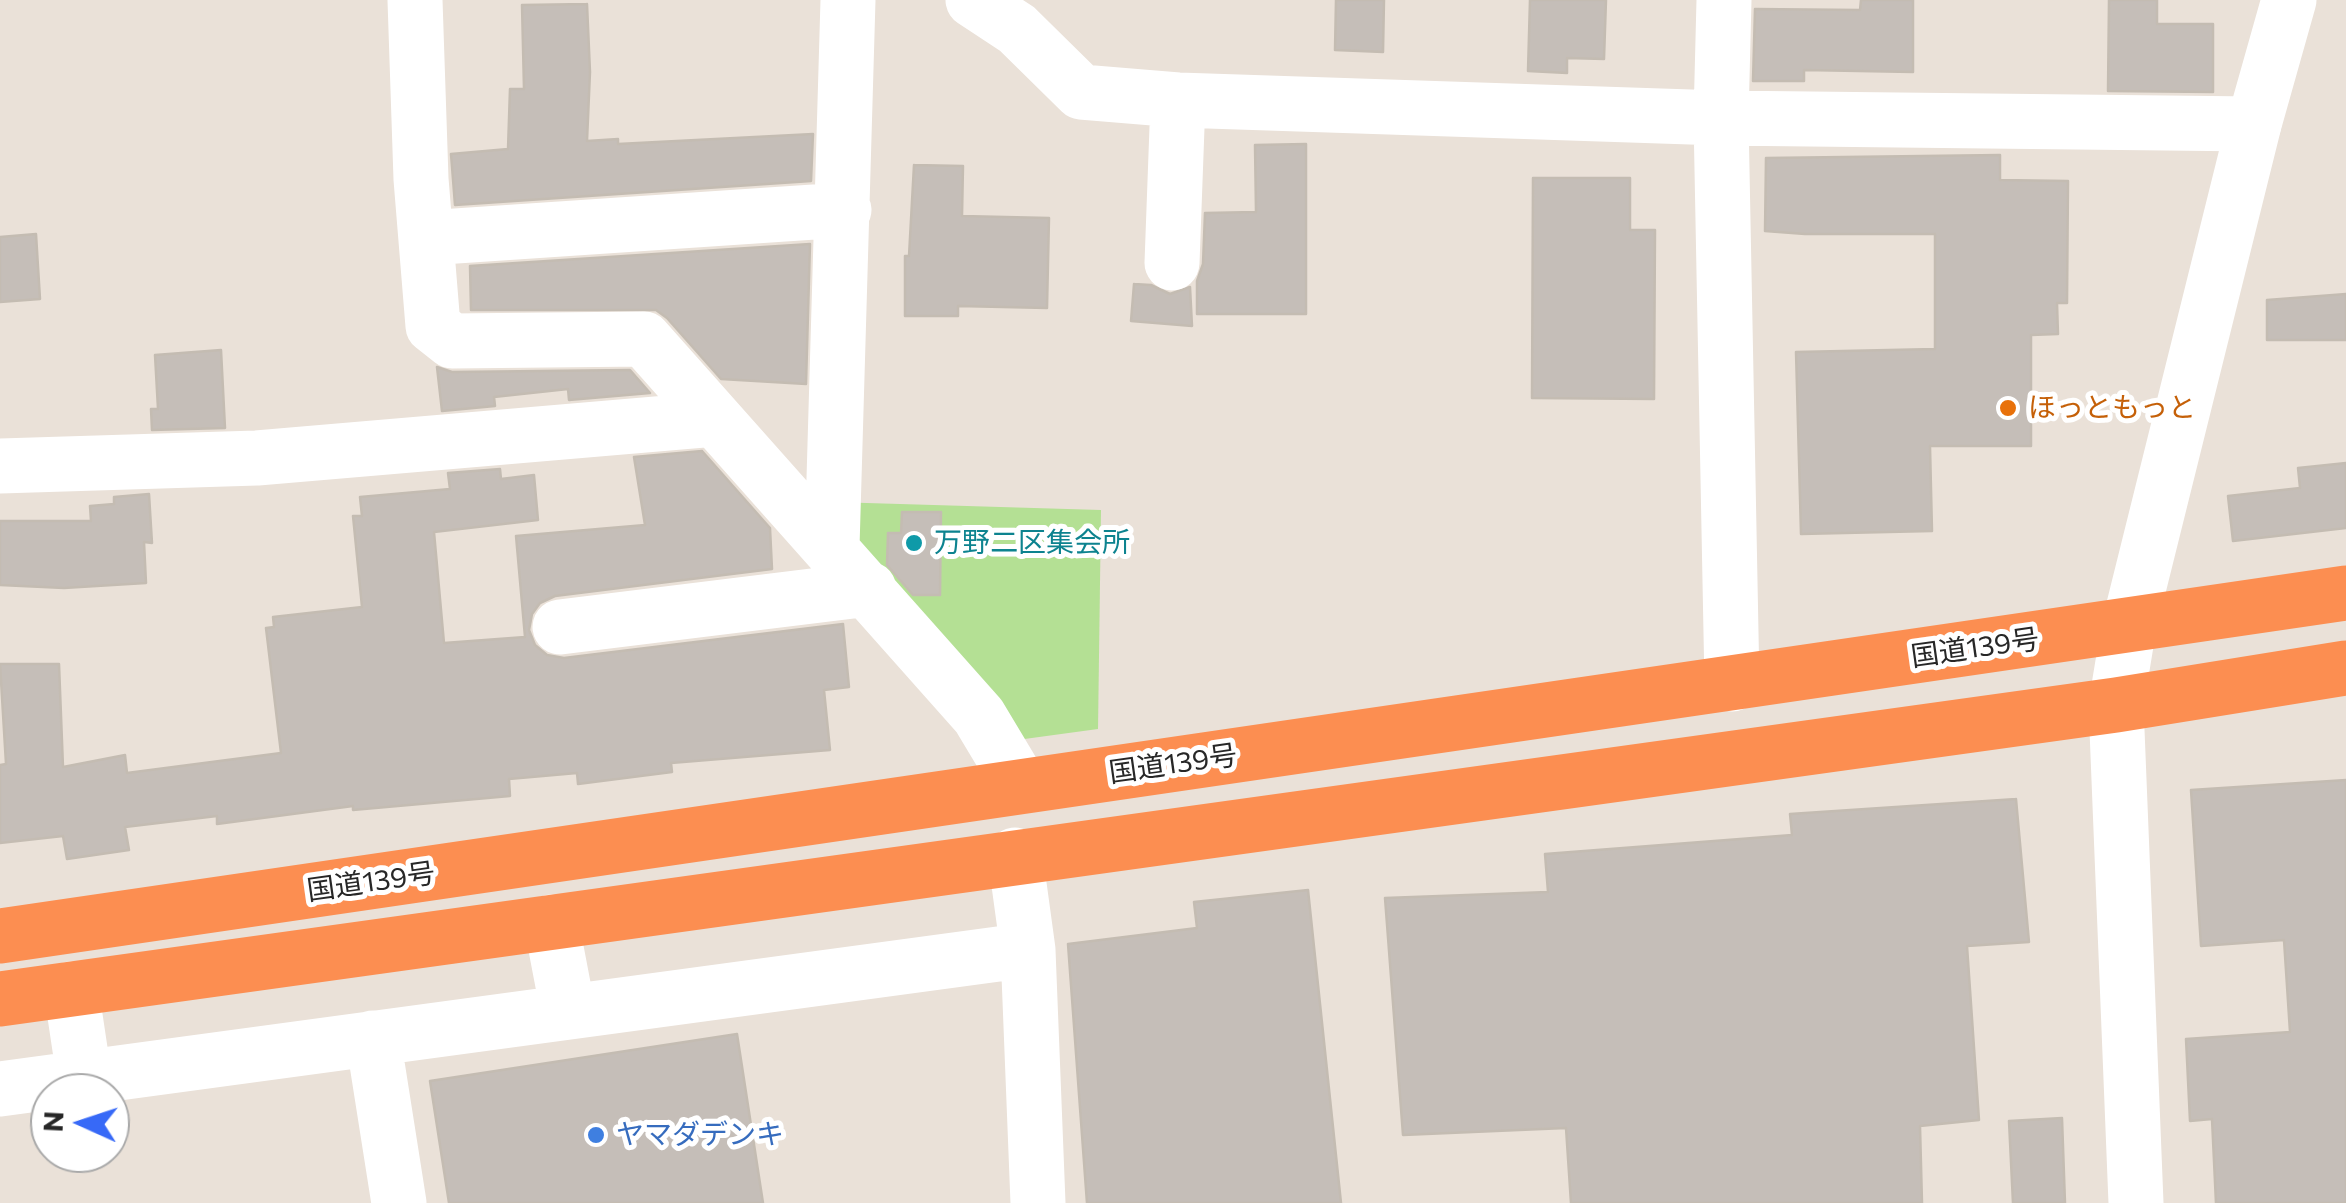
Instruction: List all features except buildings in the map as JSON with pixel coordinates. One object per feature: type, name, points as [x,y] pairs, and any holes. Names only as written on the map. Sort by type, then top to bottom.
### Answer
[{"type":"highway","name":"国道139号","points":[[0,936],[2346,594]]},
{"type":"highway","points":[[0,999],[2116,705],[2346,668]]},
{"type":"street","points":[[415,0],[433,326],[452,341],[644,339],[832,546],[979,716],[1021,786]]},
{"type":"street","points":[[832,546],[848,0]]},
{"type":"street","points":[[1724,0],[1721,118],[1732,684]]},
{"type":"street","points":[[2136,1203],[2116,705],[2129,626],[2254,124],[2289,0]]},
{"type":"street","points":[[1004,10],[1080,92],[1178,100],[1721,118],[2254,124]]},
{"type":"street","points":[[1172,263],[1178,100]]},
{"type":"street","points":[[426,238],[844,210]]},
{"type":"street","points":[[0,466],[257,458],[715,419]]},
{"type":"street","points":[[560,627],[869,589]]},
{"type":"street","points":[[1015,855],[1028,950],[1038,1203]]},
{"type":"street","points":[[551,922],[568,1011]]},
{"type":"street","points":[[107,1073],[1028,950]]},
{"type":"street","points":[[72,988],[84,1073]]},
{"type":"street","points":[[373,1038],[399,1203]]},
{"type":"street","points":[[0,1089],[30,1084]]},
{"type":"green space","points":[[833,502],[1101,510],[1098,729],[995,743]]},
{"type":"place","name":"ほっともっと","points":[[2008,408]]},
{"type":"place","name":"万野二区集会所","points":[[914,543]]},
{"type":"place","name":"ヤマダデンキ","points":[[596,1135]]}]
